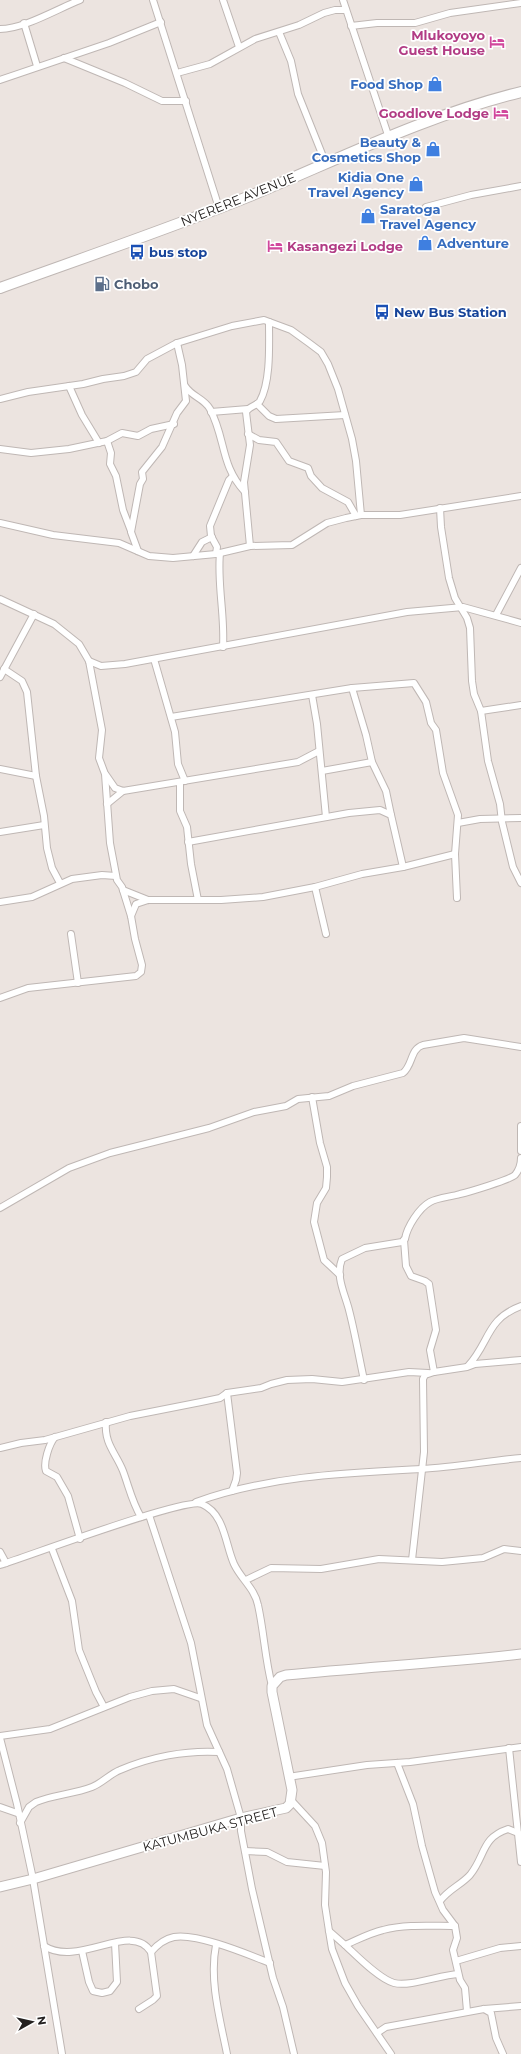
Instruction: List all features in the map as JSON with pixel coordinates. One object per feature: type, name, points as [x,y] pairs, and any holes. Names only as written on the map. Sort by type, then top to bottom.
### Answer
[{"type":"main road","name":"NYERERE AVENUE","points":[[0,288],[219,208],[389,138],[469,107],[521,92]]},
{"type":"main road","points":[[272,1686],[280,1677],[286,1675],[521,1654]]},
{"type":"main road","name":"KATUMBUKA STREET","points":[[0,1887],[33,1880],[241,1818],[286,1808],[292,1800],[292,1790],[288,1777],[272,1686]]},
{"type":"street","points":[[0,29],[6,29],[24,23],[80,0]]},
{"type":"street","points":[[153,0],[219,208]]},
{"type":"street","points":[[224,0],[239,47]]},
{"type":"street","points":[[343,0],[389,138]]},
{"type":"street","points":[[351,26],[377,23],[419,23],[450,13],[521,3]]},
{"type":"street","points":[[177,73],[216,61],[255,39],[305,23],[330,11],[346,10]]},
{"type":"street","points":[[0,80],[37,66],[109,43],[161,22]]},
{"type":"street","points":[[24,23],[37,66]]},
{"type":"street","points":[[279,32],[291,61],[298,94],[326,164]]},
{"type":"street","points":[[64,58],[125,83],[151,97],[162,101],[186,101]]},
{"type":"street","points":[[426,207],[471,195],[521,186]]},
{"type":"street","points":[[0,398],[135,373],[147,359],[178,343],[252,321],[269,322],[291,330],[321,352],[338,388],[356,461],[359,516]]},
{"type":"street","points":[[211,412],[248,409],[257,404],[260,400],[266,376],[269,322]]},
{"type":"street","points":[[131,532],[140,484],[143,479],[142,472],[162,447],[174,424],[179,409],[186,401],[178,343]]},
{"type":"street","points":[[183,381],[189,392],[207,404],[220,434],[226,462],[232,477],[245,492]]},
{"type":"street","points":[[69,386],[86,422],[99,443]]},
{"type":"street","points":[[257,404],[269,416],[276,419],[345,415]]},
{"type":"street","points":[[248,409],[245,419],[250,445],[244,482],[250,546]]},
{"type":"street","points":[[0,449],[31,453],[69,449],[107,441],[122,433],[138,436],[151,428],[174,424]]},
{"type":"street","points":[[248,434],[259,440],[276,442],[289,461],[308,468],[311,476],[322,488],[348,502],[359,516]]},
{"type":"street","points":[[107,441],[111,453],[110,464],[116,476],[123,510],[138,551]]},
{"type":"street","points":[[223,646],[224,631],[218,554],[216,544],[212,537],[211,524],[229,480],[232,477]]},
{"type":"street","points":[[0,523],[53,535],[119,543],[161,558],[218,554],[250,546],[292,545],[327,523],[359,516],[389,516],[521,496]]},
{"type":"street","points":[[440,508],[440,527],[449,578],[455,598],[470,628],[472,681],[474,694],[481,711],[491,777],[500,804],[515,872],[521,883]]},
{"type":"street","points":[[193,556],[202,542],[212,537]]},
{"type":"street","points":[[496,615],[521,568]]},
{"type":"street","points":[[0,599],[54,624],[74,640],[84,652],[89,661],[102,730],[99,758],[105,774],[115,788],[123,790],[298,762],[319,751]]},
{"type":"street","points":[[89,661],[98,666],[106,666],[154,659],[407,612],[460,607],[496,615],[521,623]]},
{"type":"street","points":[[0,677],[34,614]]},
{"type":"street","points":[[154,659],[177,743],[178,764],[182,781],[180,807],[187,827],[188,842],[198,900]]},
{"type":"street","points":[[4,669],[22,681],[27,692],[36,776],[44,816],[50,861],[60,883]]},
{"type":"street","points":[[171,717],[352,688],[411,682],[415,684],[426,702],[430,720],[436,730],[443,773],[455,805],[458,822],[455,854],[457,898]]},
{"type":"street","points":[[352,688],[366,735],[372,762],[386,791],[403,867]]},
{"type":"street","points":[[312,695],[317,724],[326,817]]},
{"type":"street","points":[[481,711],[521,705]]},
{"type":"street","points":[[322,771],[372,762]]},
{"type":"street","points":[[0,769],[36,776]]},
{"type":"street","points":[[0,998],[28,988],[136,976],[141,972],[141,959],[135,939],[132,916],[123,890],[116,876],[110,843],[105,774]]},
{"type":"street","points":[[107,804],[123,790]]},
{"type":"street","points":[[188,842],[371,810],[386,812],[391,815]]},
{"type":"street","points":[[458,822],[502,818],[521,818]]},
{"type":"street","points":[[0,832],[44,825]]},
{"type":"street","points":[[132,916],[136,904],[148,900],[236,900],[262,897],[316,887],[362,874],[403,867],[455,854]]},
{"type":"street","points":[[0,902],[32,897],[60,883],[82,877],[102,875],[116,876]]},
{"type":"street","points":[[316,887],[326,934]]},
{"type":"street","points":[[123,890],[148,900]]},
{"type":"street","points":[[71,934],[78,983]]},
{"type":"street","points":[[0,1208],[69,1168],[110,1153],[209,1128],[254,1112],[286,1106],[298,1099],[330,1096],[353,1086],[403,1073],[408,1069],[417,1047],[423,1045],[464,1038],[521,1047]]},
{"type":"street","points":[[312,1097],[320,1143],[327,1167],[326,1188],[317,1203],[314,1222],[324,1260],[340,1275]]},
{"type":"street","points":[[521,1126],[521,1151]]},
{"type":"street","points":[[431,1372],[430,1350],[436,1330],[429,1284],[425,1280],[411,1276],[407,1271],[404,1240],[406,1231],[430,1202],[465,1193],[508,1179],[518,1170],[521,1158]]},
{"type":"street","points":[[364,1380],[350,1311],[340,1275],[340,1264],[342,1259],[365,1248],[404,1240]]},
{"type":"street","points":[[467,1367],[477,1357],[495,1322],[521,1306]]},
{"type":"street","points":[[0,1448],[55,1437],[106,1422],[211,1400],[227,1393],[261,1388],[287,1380],[312,1378],[342,1382],[364,1380],[409,1372],[431,1372],[467,1367],[484,1362],[521,1360]]},
{"type":"street","points":[[412,1560],[422,1469],[425,1424],[423,1379],[431,1372]]},
{"type":"street","points":[[227,1393],[236,1473],[236,1480],[232,1491]]},
{"type":"street","points":[[106,1422],[107,1441],[122,1470],[132,1501],[141,1517]]},
{"type":"street","points":[[55,1437],[45,1461],[45,1469],[57,1477],[68,1496],[80,1539]]},
{"type":"street","points":[[0,1552],[3,1564],[52,1549],[122,1522],[149,1516],[232,1491],[335,1473],[422,1469],[521,1458]]},
{"type":"street","points":[[194,1503],[201,1504],[207,1508],[220,1522],[234,1562],[255,1595],[258,1605],[265,1657],[272,1686]]},
{"type":"street","points":[[149,1516],[192,1643],[200,1698],[207,1725],[227,1769],[241,1818],[245,1851],[270,1963],[294,2054]]},
{"type":"street","points":[[52,1549],[72,1601],[79,1650],[96,1692],[104,1707]]},
{"type":"street","points":[[246,1580],[271,1568],[321,1569],[375,1560],[442,1562],[483,1558],[507,1549],[521,1551]]},
{"type":"street","points":[[62,2054],[33,1880],[0,1737],[6,1734],[43,1731],[142,1693],[163,1689],[174,1689],[200,1698]]},
{"type":"street","points":[[288,1777],[367,1765],[397,1763],[521,1746]]},
{"type":"street","points":[[509,1748],[521,1862]]},
{"type":"street","points":[[20,1823],[30,1807],[36,1802],[91,1787],[121,1770],[172,1756],[201,1751],[219,1752]]},
{"type":"street","points":[[397,1763],[413,1804],[430,1876],[443,1910],[455,1926],[457,1938],[453,1950],[458,1974],[465,1988],[467,2012]]},
{"type":"street","points":[[292,1800],[311,1820],[319,1833],[325,1866],[325,1905],[329,1932],[332,1949],[345,1983],[358,2006],[391,2054]]},
{"type":"street","points":[[0,1807],[17,1812]]},
{"type":"street","points":[[440,1901],[450,1889],[470,1874],[483,1855],[488,1841],[493,1835],[508,1829],[518,1833]]},
{"type":"street","points":[[245,1851],[267,1852],[286,1862],[325,1866]]},
{"type":"street","points":[[345,1945],[382,1930],[399,1927],[416,1925],[455,1926]]},
{"type":"street","points":[[329,1932],[366,1965],[392,1982],[427,1980],[458,1974]]},
{"type":"street","points":[[151,1952],[160,1942],[174,1937],[194,1939],[244,1952],[270,1963]]},
{"type":"street","points":[[44,1946],[60,1953],[82,1951],[115,1943],[140,1941],[148,1946],[151,1952],[156,1996],[153,2000],[139,2009]]},
{"type":"street","points":[[82,1951],[89,1982],[93,1991],[102,1993],[110,1991],[117,1982],[115,1943]]},
{"type":"street","points":[[216,1945],[214,1963],[216,1992],[227,2054]]},
{"type":"street","points":[[456,1961],[500,1948],[521,1946]]},
{"type":"street","points":[[377,2033],[386,2027],[484,2008],[521,2006]]},
{"type":"street","points":[[484,2008],[491,2013],[496,2038],[503,2054]]},
{"type":"place","name":"Mlukoyoyo Guest House","points":[[497,42]]},
{"type":"place","name":"Food Shop","points":[[435,84]]},
{"type":"place","name":"Goodlove Lodge","points":[[501,113]]},
{"type":"place","name":"Beauty & Cosmetics Shop","points":[[433,149]]},
{"type":"place","name":"Kidia One Travel Agency","points":[[416,184]]},
{"type":"place","name":"Saratoga Travel Agency","points":[[368,216]]},
{"type":"place","name":"Adventure","points":[[425,243]]},
{"type":"place","name":"Kasangezi Lodge","points":[[275,246]]},
{"type":"place","name":"bus stop","points":[[137,252]]},
{"type":"place","name":"Chobo","points":[[102,284]]},
{"type":"place","name":"New Bus Station","points":[[382,312]]}]
